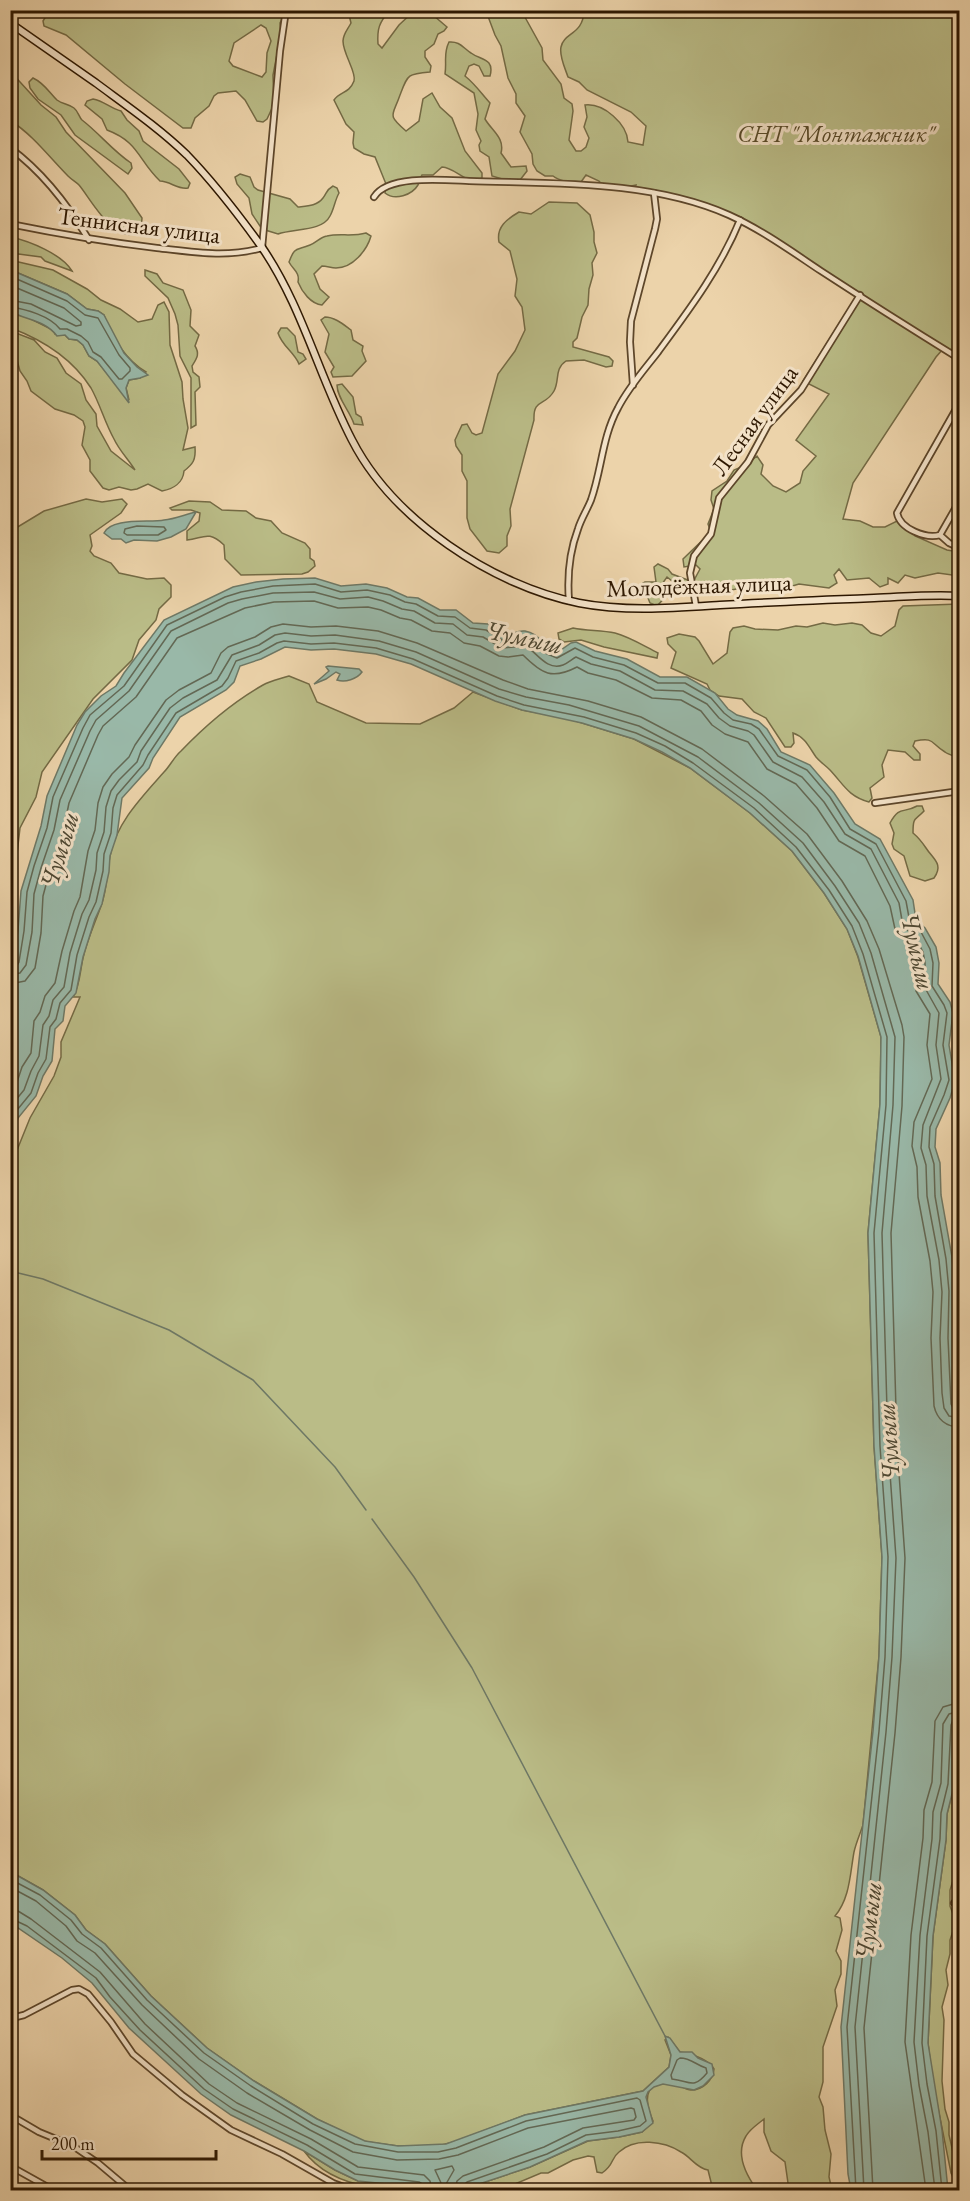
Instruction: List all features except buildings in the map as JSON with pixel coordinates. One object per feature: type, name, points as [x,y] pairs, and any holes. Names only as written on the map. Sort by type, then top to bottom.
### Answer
[{"type":"street","points":[[262,248],[286,10]]},
{"type":"street","name":"Молодёжная улица","points":[[10,23],[152,124],[200,169],[262,248],[291,300],[352,440],[376,479],[412,518],[452,547],[536,592],[604,607],[696,606],[960,596]]},
{"type":"street","points":[[10,148],[41,173],[58,193],[89,240]]},
{"type":"street","points":[[374,197],[383,188],[419,179],[635,189],[695,203],[740,220],[787,247],[960,359]]},
{"type":"street","points":[[633,385],[631,321],[657,219],[654,194]]},
{"type":"street","points":[[569,601],[567,572],[572,548],[578,527],[591,500],[610,426],[618,407],[710,279],[740,220]]},
{"type":"street","name":"Теннисная улица","points":[[10,224],[89,240],[217,255],[245,253],[262,248]]},
{"type":"street","name":"Лесная улица","points":[[696,606],[690,573],[694,556],[711,534],[719,498],[748,462],[768,425],[801,390],[860,295]]},
{"type":"street","points":[[960,402],[897,513],[900,522],[917,532],[932,537],[940,534],[960,500]]},
{"type":"street","points":[[940,534],[949,543],[960,548]]},
{"type":"street","points":[[875,803],[960,791]]},
{"type":"street","points":[[954,1903],[960,1907]]},
{"type":"street","points":[[10,2014],[16,2017],[24,2015],[72,1990],[79,1989],[88,1994],[133,2054],[182,2095],[244,2138],[282,2154],[333,2183],[352,2190]]},
{"type":"street","points":[[10,2115],[39,2132],[73,2146],[98,2163],[130,2190]]},
{"type":"street","points":[[10,2166],[53,2190]]},
{"type":"green space","points":[[50,10],[287,11],[280,23],[281,34],[273,75],[274,104],[267,119],[263,122],[257,121],[245,100],[236,91],[218,93],[209,106],[195,118],[191,128],[183,128],[66,35],[44,26],[43,21]],"holes":[[[261,25],[266,28],[271,41],[267,53],[266,72],[262,77],[233,66],[229,61],[234,43]]]},
{"type":"green space","name":"СНТ \"Монтажник\"","points":[[521,10],[542,48],[543,60],[561,84],[564,98],[572,104],[569,140],[576,151],[581,151],[586,147],[589,138],[584,127],[587,117],[585,105],[600,107],[613,116],[624,128],[628,142],[643,145],[646,126],[631,112],[587,90],[579,82],[568,77],[561,47],[566,38],[580,25],[584,11],[959,11],[959,359],[943,349],[936,357],[853,483],[843,519],[860,521],[873,527],[885,527],[897,521],[910,528],[915,536],[947,550],[959,552],[959,576],[938,573],[915,578],[905,575],[898,583],[888,578],[888,584],[880,587],[869,578],[847,580],[839,569],[834,575],[837,583],[829,588],[799,584],[789,587],[777,586],[766,591],[755,592],[742,588],[720,592],[709,588],[688,586],[681,588],[667,577],[662,584],[667,595],[657,606],[650,603],[646,593],[638,589],[638,586],[645,582],[656,582],[654,567],[658,564],[672,574],[693,582],[700,569],[696,565],[684,567],[683,559],[711,532],[708,524],[714,509],[711,500],[712,491],[727,481],[734,470],[746,465],[757,456],[763,465],[761,474],[773,486],[786,492],[800,483],[803,471],[816,456],[796,440],[829,394],[803,381],[858,294],[753,227],[695,203],[635,189],[636,185],[622,188],[603,186],[599,181],[586,175],[581,182],[570,182],[553,176],[545,176],[537,171],[533,164],[532,154],[520,132],[525,116],[516,103],[516,94],[508,78],[501,46],[486,11]]},
{"type":"green space","points":[[348,11],[389,11],[378,30],[378,44],[382,48],[399,25],[414,11],[431,11],[447,27],[438,34],[434,44],[425,51],[425,57],[431,66],[430,72],[409,76],[393,118],[406,131],[419,121],[423,99],[432,93],[440,107],[452,118],[465,151],[482,173],[482,178],[467,179],[442,167],[433,175],[422,175],[418,185],[408,194],[394,197],[385,193],[386,184],[375,157],[354,148],[354,132],[346,124],[334,100],[350,88],[354,81],[354,73],[343,41],[351,23]]},
{"type":"green space","points":[[449,42],[459,44],[489,63],[490,76],[484,76],[479,66],[474,64],[469,66],[465,76],[490,103],[485,119],[500,139],[501,153],[511,167],[526,166],[527,171],[520,180],[509,181],[492,176],[489,157],[480,151],[481,141],[476,130],[478,114],[474,93],[445,74]]},
{"type":"green space","points":[[10,71],[41,105],[56,117],[66,132],[125,193],[142,218],[141,230],[132,234],[123,233],[114,228],[79,185],[34,140],[11,121]]},
{"type":"green space","points":[[33,78],[57,100],[74,108],[82,120],[131,163],[132,168],[128,174],[75,135],[61,115],[38,99],[30,88],[29,82]]},
{"type":"green space","points":[[93,99],[121,111],[139,131],[143,141],[179,169],[190,183],[188,188],[160,181],[132,146],[126,140],[107,130],[102,119],[85,105],[87,101]]},
{"type":"green space","points":[[240,174],[250,177],[254,187],[258,190],[290,199],[298,207],[318,203],[333,186],[339,193],[331,213],[321,225],[278,234],[262,229],[252,214],[249,198],[237,184],[235,177]]},
{"type":"green space","points":[[549,202],[577,203],[590,215],[597,253],[592,263],[593,275],[588,305],[573,347],[609,357],[613,361],[612,366],[606,367],[584,360],[566,361],[560,368],[556,387],[551,396],[535,408],[534,420],[510,509],[511,526],[507,536],[507,546],[499,553],[487,551],[470,529],[467,518],[467,481],[462,471],[462,455],[455,440],[462,425],[467,424],[472,433],[476,435],[482,433],[498,374],[515,351],[525,330],[522,307],[515,296],[517,279],[510,251],[499,242],[499,232],[507,221],[519,212],[531,214]]},
{"type":"green space","points":[[366,233],[371,236],[369,241],[363,252],[353,262],[342,267],[322,266],[314,274],[320,289],[329,297],[322,305],[307,297],[298,282],[297,273],[289,262],[293,253],[325,237]]},
{"type":"green space","points":[[11,237],[36,245],[53,254],[72,271],[45,261],[41,257],[11,253]]},
{"type":"green space","points":[[10,260],[53,270],[138,322],[152,319],[158,305],[164,302],[169,312],[170,345],[182,382],[188,428],[183,450],[195,447],[193,461],[184,471],[177,485],[162,491],[148,484],[131,490],[119,487],[109,490],[103,488],[90,471],[90,460],[82,445],[85,427],[83,421],[74,415],[55,409],[31,391],[20,371],[15,353],[11,350],[11,331],[34,340],[45,352],[57,358],[66,373],[81,384],[86,400],[96,414],[97,426],[111,451],[135,470],[116,443],[91,388],[83,377],[56,351],[11,328],[11,312],[25,316],[53,330],[55,334],[77,340],[129,400],[126,388],[129,380],[140,378],[146,372],[120,347],[104,315],[87,309],[67,294],[11,270]]},
{"type":"green space","points":[[145,270],[157,274],[163,283],[183,290],[191,310],[190,326],[199,335],[195,346],[197,356],[192,366],[193,372],[199,377],[200,387],[195,392],[196,425],[191,428],[191,378],[180,356],[175,314],[168,298],[145,276]]},
{"type":"green space","points":[[325,317],[336,320],[351,330],[353,340],[363,346],[362,351],[366,361],[352,376],[333,377],[331,372],[334,367],[325,352],[329,334],[321,320]]},
{"type":"green space","points":[[281,328],[287,328],[295,336],[298,352],[306,359],[299,364],[280,338],[278,333]]},
{"type":"green space","points":[[342,384],[353,397],[356,414],[361,417],[363,425],[354,424],[341,400],[337,385]]},
{"type":"green space","points":[[86,499],[102,502],[122,499],[127,504],[121,513],[90,535],[92,546],[90,551],[94,556],[111,563],[119,573],[147,579],[164,578],[171,585],[171,597],[159,609],[156,620],[139,640],[132,660],[93,699],[42,772],[36,797],[20,828],[17,854],[11,864],[11,531],[44,511]]},
{"type":"green space","points":[[189,501],[210,502],[222,510],[246,511],[256,518],[271,521],[282,533],[305,543],[310,549],[310,558],[314,561],[315,566],[302,574],[241,575],[225,559],[224,545],[219,540],[206,536],[187,540],[187,531],[199,521],[200,513],[170,508]]},
{"type":"green space","points":[[959,604],[959,758],[926,740],[915,741],[913,746],[920,754],[920,760],[914,760],[905,752],[888,750],[882,765],[884,777],[870,788],[872,798],[869,802],[856,797],[847,789],[818,759],[801,737],[793,733],[794,743],[791,747],[785,747],[766,718],[754,712],[742,699],[719,696],[710,690],[707,684],[671,668],[676,652],[668,644],[667,638],[679,634],[695,637],[713,664],[727,653],[730,632],[733,628],[744,626],[778,630],[823,623],[835,625],[852,623],[862,625],[871,633],[881,636],[895,626],[899,610],[903,606]]},
{"type":"green space","points":[[573,628],[621,635],[658,653],[657,658],[581,640],[564,642],[559,639],[558,633]]},
{"type":"green space","points":[[289,676],[309,684],[317,702],[366,723],[420,724],[454,708],[473,692],[522,710],[566,718],[634,739],[690,768],[750,813],[792,851],[824,893],[847,929],[858,957],[881,1037],[880,1104],[868,1233],[874,1446],[882,1557],[879,1656],[863,1825],[854,1852],[847,1894],[835,1916],[840,1918],[842,1930],[836,1951],[841,1961],[841,1974],[835,1990],[837,2006],[823,2047],[823,2082],[819,2097],[823,2107],[825,2130],[831,2154],[829,2177],[832,2190],[789,2190],[785,2162],[771,2151],[764,2132],[764,2119],[748,2133],[742,2150],[743,2164],[757,2190],[713,2190],[708,2170],[700,2167],[674,2148],[650,2142],[626,2147],[616,2155],[609,2167],[602,2173],[597,2172],[594,2157],[588,2156],[515,2184],[493,2186],[482,2190],[385,2189],[339,2178],[320,2167],[304,2151],[358,2181],[464,2189],[530,2167],[588,2141],[642,2132],[653,2121],[648,2097],[653,2086],[667,2083],[695,2090],[707,2084],[714,2069],[704,2060],[680,2052],[668,2037],[665,2040],[671,2055],[669,2067],[643,2091],[525,2115],[454,2142],[437,2146],[398,2146],[357,2139],[317,2119],[254,2081],[207,2048],[151,1996],[105,1944],[86,1930],[75,1915],[43,1890],[11,1872],[11,1165],[30,1118],[54,1076],[61,1057],[61,1042],[80,997],[73,997],[87,945],[103,900],[110,856],[118,832],[139,801],[190,742],[241,699],[263,685]]},
{"type":"green space","points":[[922,806],[924,811],[914,821],[913,833],[938,865],[934,878],[925,881],[910,876],[904,856],[894,849],[892,844],[894,833],[890,823],[893,817],[899,812]]},
{"type":"green space","points":[[955,1291],[960,1296],[959,1436],[954,1338]]},
{"type":"green space","points":[[954,1786],[958,1831],[955,1874],[950,1890],[954,1928],[946,1970],[948,1985],[942,2007],[944,2020],[942,2081],[949,2135],[959,2169],[959,2190],[951,2173],[933,2083],[928,2043],[933,1936],[946,1840],[947,1814]]},
{"type":"water","points":[[11,270],[67,294],[87,309],[104,315],[124,353],[148,375],[129,380],[126,388],[129,403],[97,361],[89,356],[77,340],[69,339],[65,335],[57,336],[42,324],[11,312]]},
{"type":"water","points":[[196,512],[186,529],[157,541],[134,540],[126,543],[121,539],[112,539],[104,533],[108,528],[122,523],[158,521]]},
{"type":"water","name":"Чумыш","points":[[315,578],[341,586],[366,584],[387,588],[407,597],[418,598],[440,610],[456,610],[473,623],[488,624],[506,635],[520,631],[530,632],[549,648],[558,652],[576,642],[595,651],[627,659],[660,677],[687,677],[715,693],[728,709],[737,715],[758,721],[767,729],[781,752],[810,765],[834,793],[855,824],[880,839],[913,900],[916,920],[925,928],[936,947],[939,963],[938,984],[950,1002],[953,1013],[949,1045],[955,1081],[936,1129],[935,1147],[940,1163],[941,1195],[952,1257],[955,1291],[954,1338],[960,1436],[960,1693],[954,1786],[947,1814],[946,1840],[933,1936],[928,2043],[942,2130],[948,2190],[851,2190],[848,2174],[841,2027],[873,1731],[879,1656],[882,1557],[874,1446],[868,1233],[880,1104],[881,1037],[858,956],[847,929],[824,893],[792,851],[750,813],[690,768],[634,739],[582,723],[522,710],[495,701],[411,664],[376,654],[285,647],[240,666],[234,682],[226,690],[180,717],[149,768],[122,798],[117,835],[110,856],[102,904],[83,957],[76,993],[65,1006],[63,1021],[55,1029],[52,1061],[43,1076],[36,1096],[18,1118],[11,1141],[11,979],[21,891],[41,826],[47,796],[77,725],[85,712],[101,696],[116,686],[164,620],[233,587],[283,579]]},
{"type":"water","points":[[326,667],[359,669],[362,672],[344,681],[337,680],[340,674],[336,672],[314,684],[329,671]]},
{"type":"water","points":[[11,1872],[43,1890],[75,1915],[86,1930],[105,1944],[151,1996],[207,2048],[254,2081],[317,2119],[365,2141],[398,2146],[446,2144],[525,2115],[643,2091],[669,2067],[671,2055],[665,2036],[670,2038],[680,2052],[692,2052],[698,2058],[712,2064],[714,2075],[703,2086],[694,2090],[663,2084],[654,2087],[646,2097],[653,2123],[642,2132],[587,2141],[530,2167],[464,2189],[358,2181],[231,2115],[201,2094],[129,2028],[92,1983],[62,1958],[11,1923]]},
{"type":"waterway","points":[[10,1271],[43,1279],[169,1330],[253,1380],[335,1467],[366,1510]]},
{"type":"waterway","points":[[372,1519],[414,1577],[472,1668],[665,2036]]}]
